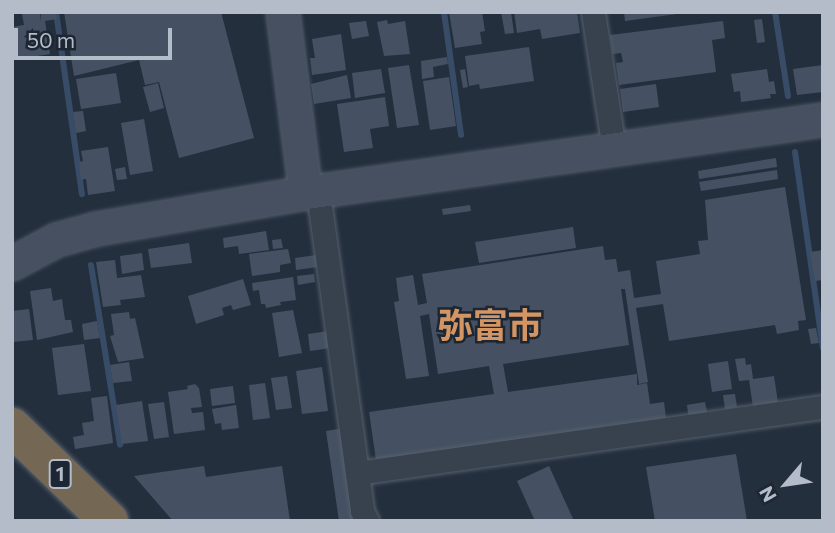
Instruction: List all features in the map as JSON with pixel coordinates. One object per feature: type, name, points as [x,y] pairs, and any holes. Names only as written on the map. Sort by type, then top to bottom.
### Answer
[{"type":"highway","name":"1","points":[[12,427],[109,521]]},
{"type":"street","points":[[283,12],[362,511],[367,521]]},
{"type":"street","points":[[593,12],[614,150]]},
{"type":"street","points":[[12,264],[58,240],[97,229],[312,192],[823,120]]},
{"type":"street","points":[[357,473],[823,407]]},
{"type":"building","points":[[40,12],[41,22],[41,12],[55,12],[57,19],[45,21],[50,54],[12,60],[12,27],[24,25],[22,14]]},
{"type":"building","points":[[64,12],[221,12],[254,138],[179,158],[159,82],[145,85],[139,60],[74,76]]},
{"type":"building","points":[[449,12],[482,12],[485,31],[480,32],[482,44],[455,48]]},
{"type":"building","points":[[501,12],[511,12],[514,33],[505,34]]},
{"type":"building","points":[[514,12],[577,12],[580,33],[542,39],[540,29],[517,33]]},
{"type":"building","points":[[624,12],[677,12],[677,14],[625,21]]},
{"type":"building","points":[[762,19],[765,42],[757,43],[754,20]]},
{"type":"building","points":[[387,20],[388,24],[405,21],[410,54],[384,56],[377,22]]},
{"type":"building","points":[[366,21],[369,36],[352,39],[349,23]]},
{"type":"building","points":[[723,21],[725,38],[712,40],[716,72],[619,85],[616,63],[623,62],[621,53],[613,54],[610,35]]},
{"type":"building","points":[[341,34],[346,70],[312,75],[310,58],[315,58],[312,39]]},
{"type":"building","points":[[529,47],[534,81],[480,89],[479,84],[469,86],[465,56]]},
{"type":"building","points":[[447,57],[448,64],[433,67],[434,77],[422,79],[421,61]]},
{"type":"building","points":[[409,65],[419,125],[397,128],[388,68]]},
{"type":"building","points":[[823,65],[823,92],[797,95],[793,69]]},
{"type":"building","points":[[381,69],[385,93],[355,98],[352,73]]},
{"type":"building","points":[[465,69],[468,87],[463,88],[460,70]]},
{"type":"building","points":[[767,69],[769,82],[774,81],[776,94],[770,94],[771,98],[741,102],[740,91],[734,92],[731,74]]},
{"type":"building","points":[[116,73],[121,103],[81,109],[76,79]]},
{"type":"building","points":[[347,75],[351,98],[314,104],[311,84]]},
{"type":"building","points":[[449,77],[456,126],[430,130],[423,81]]},
{"type":"building","points":[[158,83],[164,108],[150,112],[143,87]]},
{"type":"building","points":[[656,84],[659,107],[623,112],[620,89]]},
{"type":"building","points":[[385,97],[389,126],[370,129],[373,148],[344,152],[337,104]]},
{"type":"building","points":[[83,111],[86,131],[76,133],[73,112]]},
{"type":"building","points":[[144,119],[153,171],[130,175],[121,123]]},
{"type":"building","points":[[108,147],[115,191],[88,195],[86,179],[81,180],[81,151]]},
{"type":"building","points":[[776,158],[777,167],[699,179],[698,171]]},
{"type":"building","points":[[125,167],[127,179],[117,180],[115,169]]},
{"type":"building","points":[[777,170],[778,179],[701,191],[699,182]]},
{"type":"building","points":[[785,187],[806,320],[798,321],[799,330],[777,334],[775,325],[669,341],[663,304],[636,308],[648,382],[639,384],[625,289],[621,289],[629,345],[503,364],[508,392],[637,374],[637,385],[647,383],[650,404],[664,402],[666,418],[376,460],[369,412],[494,394],[489,366],[438,374],[429,314],[420,316],[429,376],[406,379],[394,302],[399,301],[396,278],[413,275],[418,305],[427,303],[422,274],[603,246],[605,260],[616,259],[618,272],[630,270],[634,298],[661,294],[656,261],[700,254],[698,241],[708,240],[705,200]]},
{"type":"building","points":[[470,205],[471,211],[443,215],[442,209]]},
{"type":"building","points":[[573,227],[576,248],[479,263],[475,242]]},
{"type":"building","points":[[266,231],[269,250],[239,254],[238,246],[224,248],[223,238]]},
{"type":"building","points":[[281,239],[283,248],[273,249],[272,240]]},
{"type":"building","points":[[189,243],[192,263],[151,268],[148,249]]},
{"type":"building","points":[[288,249],[291,263],[280,265],[280,272],[252,276],[249,254]]},
{"type":"building","points":[[823,250],[823,280],[815,281],[810,252]]},
{"type":"building","points":[[142,253],[144,270],[122,274],[120,256]]},
{"type":"building","points":[[316,255],[318,267],[296,270],[295,258]]},
{"type":"building","points":[[115,260],[117,278],[141,275],[145,297],[120,300],[121,305],[103,307],[96,262]]},
{"type":"building","points":[[314,274],[315,282],[298,285],[297,276]]},
{"type":"building","points":[[293,277],[296,300],[280,302],[281,305],[266,308],[265,304],[261,304],[259,290],[253,291],[252,283]]},
{"type":"building","points":[[243,279],[251,305],[233,310],[231,305],[222,308],[224,315],[196,324],[188,296]]},
{"type":"building","points":[[51,288],[53,301],[62,299],[65,320],[71,320],[73,332],[37,340],[30,291]]},
{"type":"building","points":[[29,309],[33,340],[12,342],[12,311]]},
{"type":"building","points":[[293,310],[302,353],[279,357],[272,313]]},
{"type":"building","points":[[129,312],[130,319],[135,318],[144,358],[118,362],[110,336],[114,335],[111,314]]},
{"type":"building","points":[[97,321],[100,338],[84,340],[82,324]]},
{"type":"building","points":[[816,328],[819,343],[811,344],[808,329]]},
{"type":"building","points":[[329,331],[331,348],[310,351],[308,334]]},
{"type":"building","points":[[84,344],[91,391],[58,395],[52,348]]},
{"type":"building","points":[[745,358],[746,365],[751,364],[753,379],[774,376],[778,403],[753,407],[749,380],[739,381],[735,359]]},
{"type":"building","points":[[728,361],[732,389],[712,392],[708,364]]},
{"type":"building","points":[[129,362],[132,381],[113,383],[110,365]]},
{"type":"building","points":[[322,367],[328,411],[302,414],[296,371]]},
{"type":"building","points":[[287,376],[292,408],[276,410],[271,378]]},
{"type":"building","points":[[265,383],[270,418],[253,420],[249,385]]},
{"type":"building","points":[[195,384],[199,388],[202,407],[191,408],[192,413],[203,412],[205,430],[174,434],[168,392],[188,389],[187,386]]},
{"type":"building","points":[[233,386],[235,403],[212,406],[210,389]]},
{"type":"building","points":[[735,394],[737,407],[725,409],[723,395]]},
{"type":"building","points":[[107,396],[113,443],[75,449],[73,437],[84,435],[82,423],[94,421],[91,398]]},
{"type":"building","points":[[142,401],[148,441],[122,444],[116,405]]},
{"type":"building","points":[[164,402],[169,437],[154,439],[148,404]]},
{"type":"building","points":[[705,402],[708,417],[689,420],[687,405]]},
{"type":"building","points":[[236,405],[239,428],[222,430],[221,423],[215,424],[212,409]]},
{"type":"building","points":[[344,428],[357,521],[339,521],[326,431]]},
{"type":"building","points":[[736,454],[747,521],[655,521],[646,467]]},
{"type":"building","points":[[204,466],[206,477],[282,466],[290,521],[173,521],[134,476]]},
{"type":"building","points":[[549,466],[574,521],[535,521],[517,481]]},
{"type":"waterway","points":[[56,12],[82,194]]},
{"type":"waterway","points":[[444,12],[461,135]]},
{"type":"waterway","points":[[775,12],[788,96]]},
{"type":"waterway","points":[[795,152],[823,348]]},
{"type":"waterway","points":[[91,265],[120,445]]},
{"type":"district","name":"弥富市","points":[[490,324]]}]
